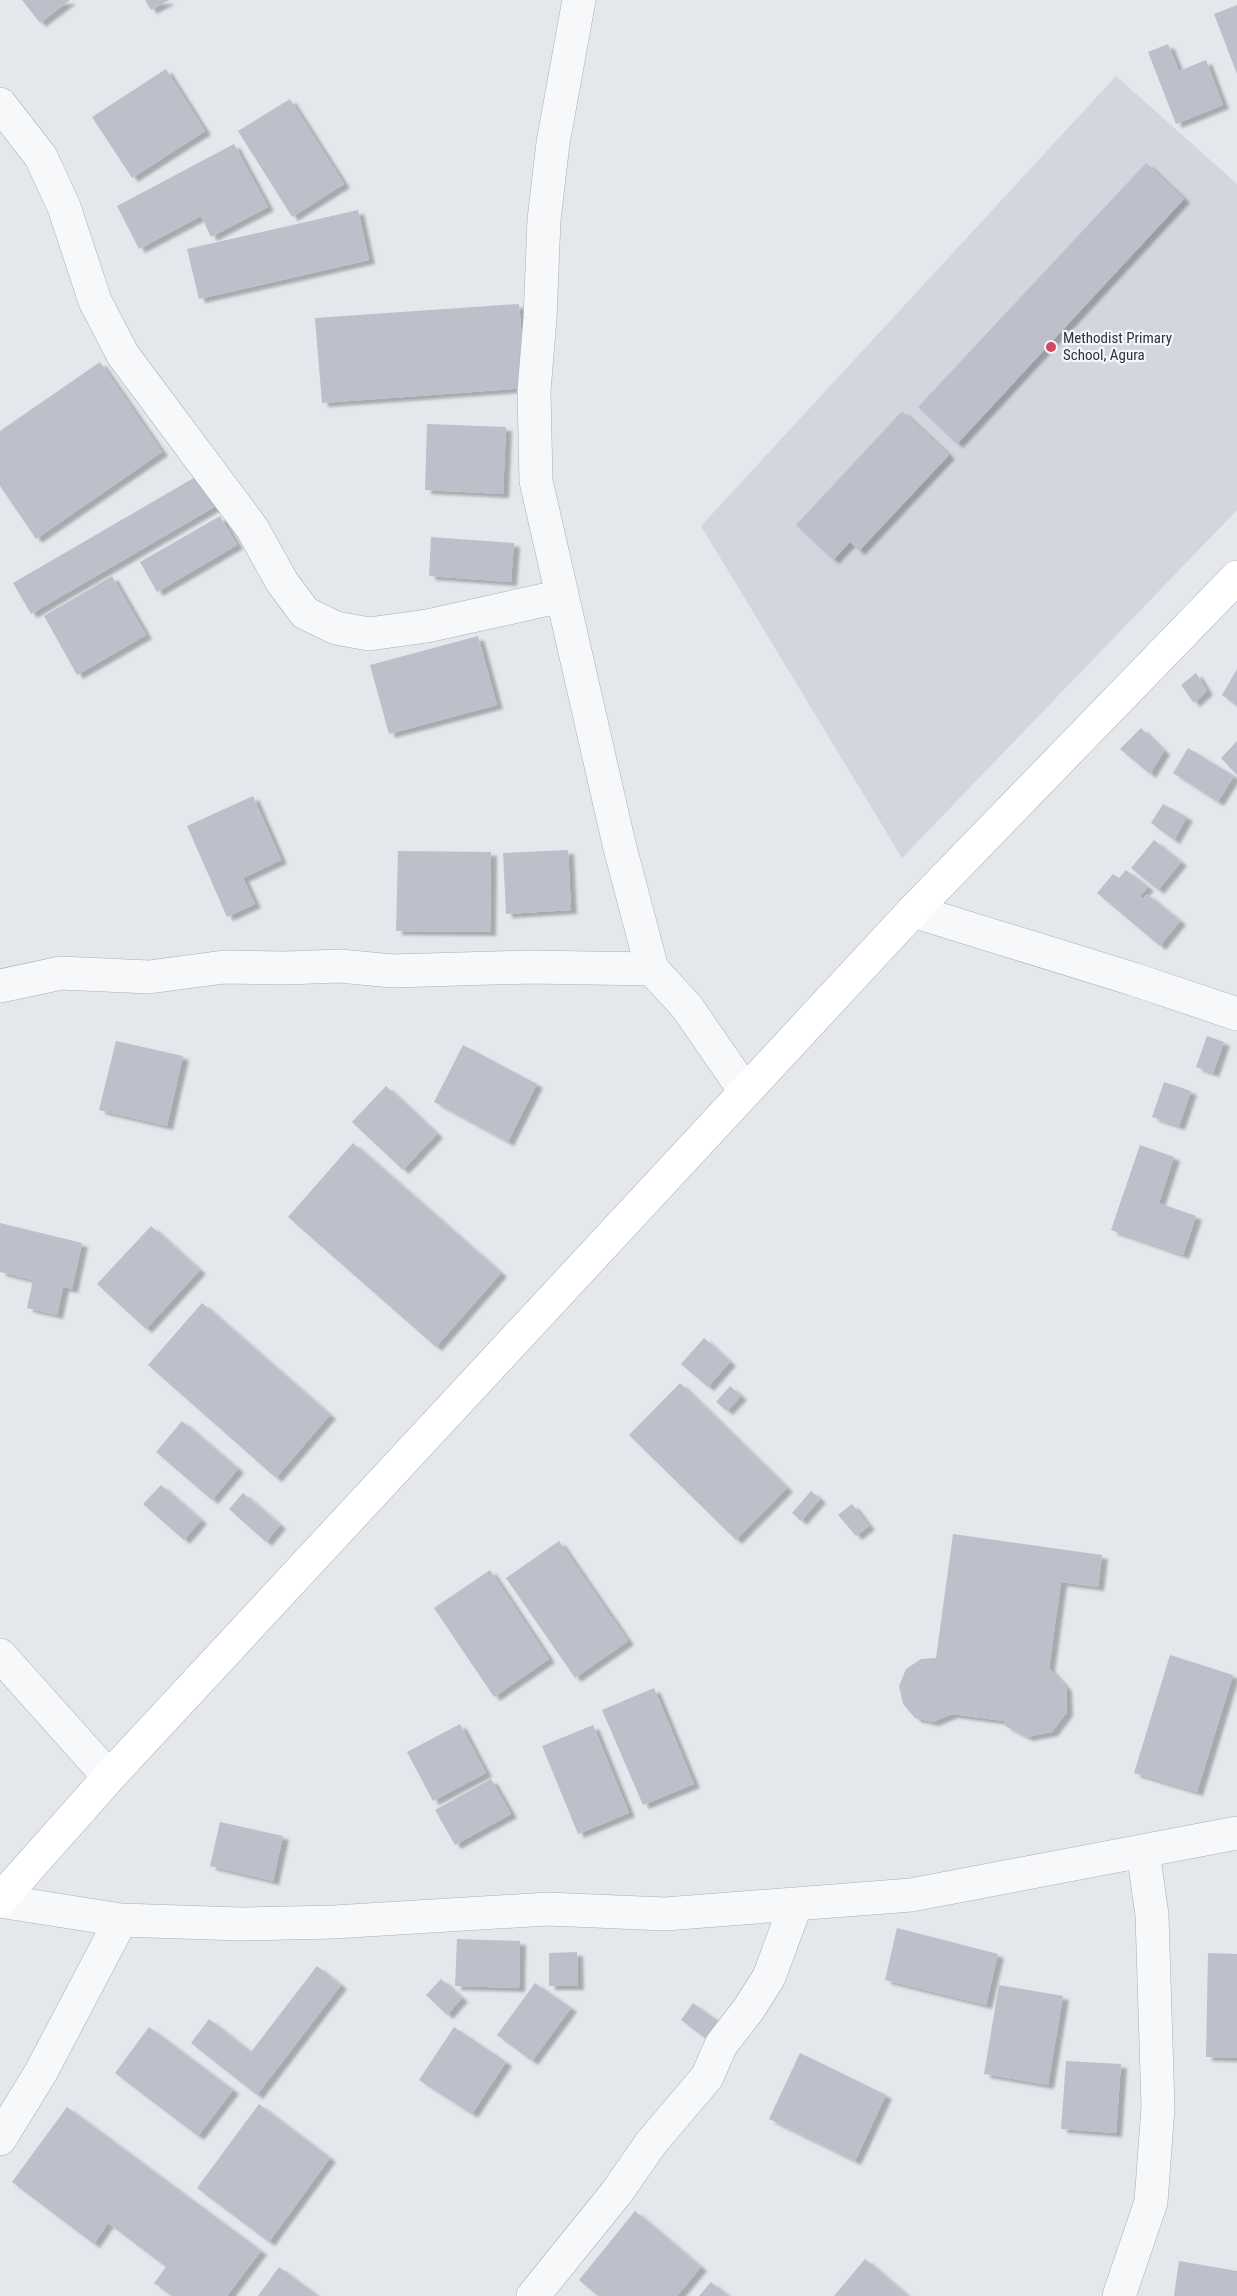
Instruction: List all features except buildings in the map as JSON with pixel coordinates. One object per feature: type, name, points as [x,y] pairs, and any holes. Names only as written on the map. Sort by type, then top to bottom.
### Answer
[{"type":"street","points":[[579,0],[550,165],[544,220],[534,391],[536,481],[619,844],[652,969],[687,1007],[745,1091]]},
{"type":"street","points":[[0,104],[40,157],[64,207],[95,301],[123,355],[252,528],[282,582],[305,614],[336,628],[369,634],[427,626],[562,596]]},
{"type":"street","points":[[0,1900],[109,1777],[913,911],[1237,577]]},
{"type":"street","points":[[913,911],[1133,979],[1237,1014]]},
{"type":"street","points":[[0,986],[61,973],[149,977],[224,967],[340,966],[392,971],[530,968],[652,969]]},
{"type":"street","points":[[0,1655],[109,1777]]},
{"type":"street","points":[[0,1900],[121,1920],[240,1924],[334,1922],[548,1909],[665,1914],[911,1895],[1237,1833]]},
{"type":"street","points":[[1119,2296],[1152,2202],[1158,2107],[1152,1915],[1143,1852]]},
{"type":"street","points":[[533,2296],[617,2192],[651,2143],[707,2077],[721,2045],[748,2010],[769,1977],[796,1904]]},
{"type":"street","points":[[0,2139],[41,2072],[121,1920]]},
{"type":"shaded area","name":"Methodist Primary School, Agura","points":[[1116,76],[1237,184],[1237,510],[902,858],[701,526]]},
{"type":"place","name":"Methodist Primary School, Agura","points":[[1051,347]]}]
